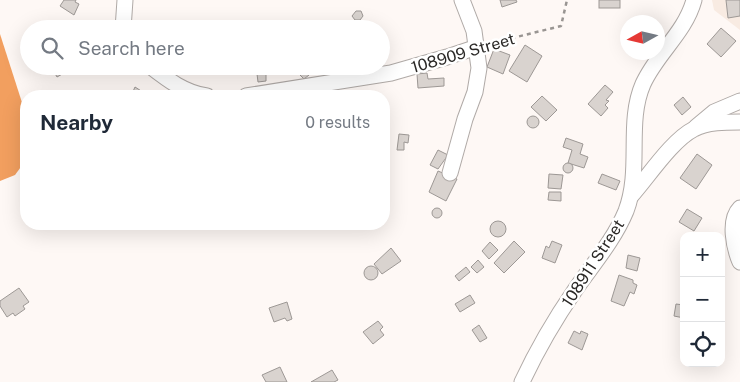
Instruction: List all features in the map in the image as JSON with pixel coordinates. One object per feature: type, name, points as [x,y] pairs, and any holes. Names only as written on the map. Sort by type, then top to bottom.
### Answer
[{"type":"street","points":[[123,20],[124,0]]},
{"type":"street","points":[[450,173],[465,119],[475,92],[479,68],[474,30],[462,0]]},
{"type":"street","name":"108911 Street","points":[[522,382],[557,318],[607,245],[620,222],[631,196],[635,165],[636,112],[643,84],[654,65],[685,23],[694,0]]},
{"type":"street","name":"108909 Street","points":[[390,73],[447,58],[477,47]]},
{"type":"street","points":[[163,75],[186,90]]},
{"type":"street","name":"108909 Street","points":[[284,90],[378,75]]},
{"type":"street","points":[[631,196],[677,143],[693,129],[714,112],[740,101]]},
{"type":"street","points":[[693,129],[713,124],[740,122]]},
{"type":"street","points":[[740,208],[736,212],[733,223],[737,254],[740,262]]},
{"type":"path","name":"108909 Street","points":[[477,47],[561,26],[568,0]]},
{"type":"shaded area","points":[[712,0],[740,0],[740,30],[714,10]]},
{"type":"shaded area","points":[[0,34],[20,96],[20,168],[15,175],[0,181]]},
{"type":"building","points":[[64,0],[76,0],[75,2],[79,4],[74,15],[60,6]]},
{"type":"building","points":[[500,0],[516,0],[517,2],[502,7]]},
{"type":"building","points":[[599,0],[620,0],[620,8],[599,8]]},
{"type":"building","points":[[726,0],[740,0],[740,16],[728,18]]},
{"type":"building","points":[[356,11],[361,11],[363,16],[360,20],[355,20],[352,16]]},
{"type":"building","points":[[721,28],[736,41],[721,57],[707,44]]},
{"type":"building","points":[[525,45],[542,56],[527,82],[509,71]]},
{"type":"building","points":[[494,49],[510,55],[503,74],[487,67]]},
{"type":"building","points":[[427,73],[428,79],[444,78],[444,86],[418,88],[417,74]]},
{"type":"building","points":[[257,75],[266,75],[266,81],[258,82]]},
{"type":"building","points":[[300,75],[309,75],[304,79]]},
{"type":"building","points":[[605,85],[613,92],[606,100],[609,101],[605,105],[608,108],[601,116],[588,104]]},
{"type":"building","points":[[542,96],[557,110],[546,121],[531,107]]},
{"type":"building","points":[[683,97],[691,107],[682,115],[674,105]]},
{"type":"building","points":[[531,116],[535,116],[539,122],[535,128],[531,128],[527,124],[527,120]]},
{"type":"building","points":[[399,134],[409,135],[408,143],[404,142],[404,150],[397,150]]},
{"type":"building","points":[[566,138],[583,144],[580,154],[588,157],[584,168],[568,163],[572,150],[563,147]]},
{"type":"building","points":[[438,150],[448,155],[438,169],[430,165]]},
{"type":"building","points":[[697,154],[712,165],[696,189],[680,178]]},
{"type":"building","points":[[566,163],[570,163],[573,168],[572,172],[566,173],[563,170],[563,166]]},
{"type":"building","points":[[438,171],[457,179],[446,201],[429,192]]},
{"type":"building","points":[[549,174],[563,175],[561,189],[548,188]]},
{"type":"building","points":[[602,174],[620,181],[616,190],[598,183]]},
{"type":"building","points":[[549,192],[561,192],[561,201],[548,200]]},
{"type":"building","points":[[435,208],[439,208],[442,213],[441,217],[435,218],[432,215],[432,211]]},
{"type":"building","points":[[687,209],[702,218],[694,231],[679,222]]},
{"type":"building","points":[[495,221],[501,221],[506,226],[504,235],[495,237],[490,232],[490,226]]},
{"type":"building","points":[[514,241],[525,252],[504,273],[494,263]]},
{"type":"building","points":[[552,241],[562,245],[555,263],[542,258],[546,246],[549,248]]},
{"type":"building","points":[[490,242],[498,250],[489,259],[482,251]]},
{"type":"building","points":[[391,248],[401,261],[382,274],[374,264]]},
{"type":"building","points":[[628,255],[640,258],[637,271],[626,268]]},
{"type":"building","points":[[478,260],[484,267],[477,273],[471,267]]},
{"type":"building","points":[[371,266],[376,268],[378,273],[376,278],[371,280],[366,278],[364,273],[366,268]]},
{"type":"building","points":[[466,267],[470,272],[459,281],[455,276]]},
{"type":"building","points":[[619,275],[633,280],[633,283],[637,285],[634,294],[630,292],[624,306],[611,301]]},
{"type":"building","points":[[19,288],[29,302],[23,306],[25,309],[15,316],[13,313],[7,317],[0,306],[0,301]]},
{"type":"building","points":[[470,295],[475,303],[460,312],[455,304]]},
{"type":"building","points":[[287,302],[292,319],[287,321],[285,318],[274,322],[269,308]]},
{"type":"building","points":[[676,304],[680,304],[680,317],[674,316]]},
{"type":"building","points":[[378,321],[383,327],[380,330],[384,335],[373,344],[363,332]]},
{"type":"building","points":[[479,325],[487,338],[480,342],[472,330]]},
{"type":"building","points":[[574,331],[580,334],[581,331],[588,334],[582,350],[568,343]]},
{"type":"building","points":[[280,367],[287,382],[266,382],[262,375]]},
{"type":"building","points":[[332,370],[338,380],[334,382],[311,382]]}]
